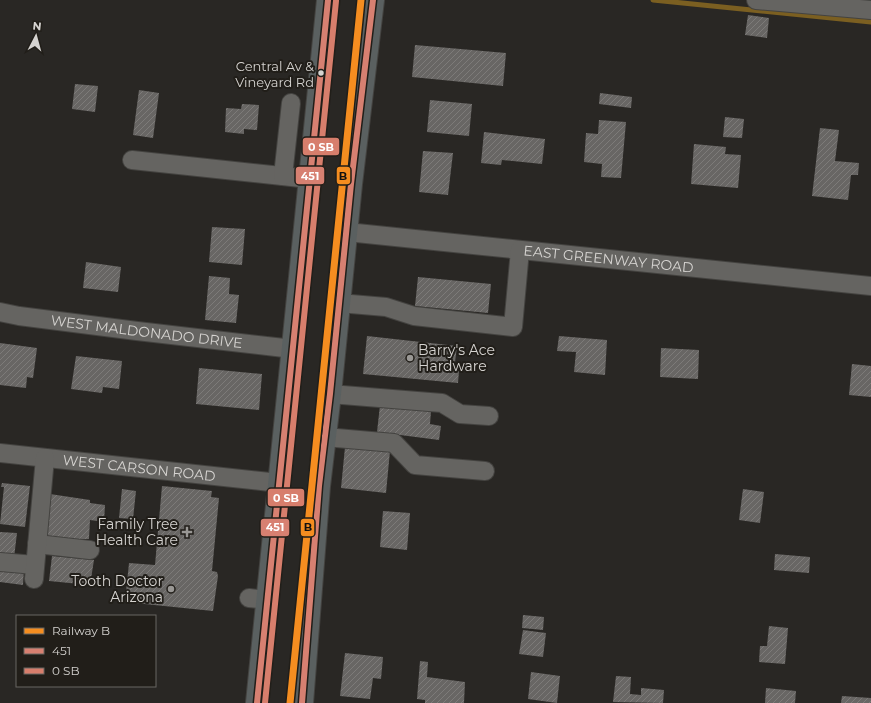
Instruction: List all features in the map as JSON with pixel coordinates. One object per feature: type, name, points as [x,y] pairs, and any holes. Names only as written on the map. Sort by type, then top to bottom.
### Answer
[{"type":"main road","points":[[257,703],[258,599],[279,483],[328,0]]},
{"type":"main road","points":[[302,703],[319,486],[330,394],[351,184],[373,0]]},
{"type":"street","points":[[756,0],[871,10]]},
{"type":"street","points":[[283,176],[291,103]]},
{"type":"street","points":[[132,160],[310,179]]},
{"type":"street","name":"EAST GREENWAY ROAD","points":[[347,232],[871,286]]},
{"type":"street","points":[[339,302],[386,307],[414,316],[513,327],[520,250]]},
{"type":"street","name":"WEST MALDONADO DRIVE","points":[[0,312],[19,316],[129,330],[293,349]]},
{"type":"street","points":[[330,394],[442,403],[460,414],[489,416]]},
{"type":"street","points":[[325,437],[394,443],[415,465],[485,471]]},
{"type":"street","name":"WEST CARSON ROAD","points":[[0,453],[279,483]]},
{"type":"street","points":[[0,562],[34,572],[45,458]]},
{"type":"street","points":[[37,544],[90,550]]},
{"type":"building","points":[[748,15],[769,18],[767,38],[745,35]]},
{"type":"building","points":[[415,45],[506,53],[503,86],[412,77]]},
{"type":"building","points":[[75,84],[98,86],[95,112],[72,109]]},
{"type":"building","points":[[139,90],[159,93],[153,138],[133,135]]},
{"type":"building","points":[[600,93],[632,97],[631,108],[599,104]]},
{"type":"building","points":[[430,100],[472,104],[469,136],[427,132]]},
{"type":"building","points":[[242,104],[259,105],[257,130],[244,129],[244,134],[225,132],[226,108],[241,109]]},
{"type":"building","points":[[725,117],[744,119],[742,138],[723,137]]},
{"type":"building","points":[[599,120],[626,122],[621,178],[601,177],[602,164],[584,162],[586,133],[598,134]]},
{"type":"building","points":[[820,128],[839,130],[835,161],[859,163],[858,175],[851,175],[848,200],[812,196]]},
{"type":"building","points":[[484,132],[545,139],[542,164],[502,160],[501,165],[481,163]]},
{"type":"building","points":[[694,144],[726,147],[725,154],[741,155],[738,188],[691,184]]},
{"type":"building","points":[[423,151],[453,153],[448,195],[419,192]]},
{"type":"building","points":[[212,227],[245,229],[242,265],[209,262]]},
{"type":"building","points":[[86,262],[121,267],[118,292],[83,288]]},
{"type":"building","points":[[209,276],[230,278],[229,294],[239,295],[236,323],[205,320]]},
{"type":"building","points":[[418,277],[491,284],[488,313],[415,306]]},
{"type":"building","name":"Barry's Ace Hardware","points":[[367,336],[457,346],[454,370],[459,371],[458,383],[363,374]]},
{"type":"building","points":[[559,336],[607,340],[605,375],[574,372],[576,352],[557,351]]},
{"type":"building","points":[[0,343],[37,348],[33,378],[27,377],[26,388],[0,385]]},
{"type":"building","points":[[661,348],[699,350],[698,379],[660,377]]},
{"type":"building","points":[[76,356],[122,361],[119,389],[103,387],[102,393],[71,389]]},
{"type":"building","points":[[852,364],[871,366],[871,397],[849,395]]},
{"type":"building","points":[[199,368],[262,374],[259,410],[196,404]]},
{"type":"building","points":[[380,405],[431,411],[430,424],[441,426],[439,440],[377,432]]},
{"type":"building","points":[[345,447],[390,451],[386,493],[341,488]]},
{"type":"building","points":[[2,483],[30,486],[25,527],[0,524],[4,487],[1,487]]},
{"type":"building","points":[[162,486],[212,491],[211,497],[219,498],[212,571],[217,572],[218,576],[213,611],[125,602],[129,563],[155,565]]},
{"type":"building","points":[[122,489],[136,491],[133,519],[119,518]]},
{"type":"building","points":[[743,489],[764,492],[760,523],[739,520]]},
{"type":"building","points":[[50,494],[90,500],[90,503],[105,505],[104,522],[90,520],[89,539],[78,539],[78,541],[45,537]]},
{"type":"building","points":[[383,511],[410,513],[407,550],[380,547]]},
{"type":"building","points":[[0,532],[17,533],[14,558],[0,557]]},
{"type":"building","points":[[775,554],[810,557],[809,573],[774,570]]},
{"type":"building","points":[[52,556],[94,560],[90,585],[49,581]]},
{"type":"building","points":[[0,567],[24,569],[23,585],[0,582]]},
{"type":"building","points":[[523,615],[544,617],[543,630],[522,628]]},
{"type":"building","points":[[769,626],[788,628],[785,664],[759,662],[760,646],[767,646]]},
{"type":"building","points":[[523,630],[546,633],[543,657],[519,654]]},
{"type":"building","points":[[345,653],[383,657],[381,679],[373,678],[370,699],[340,696]]},
{"type":"building","points":[[420,661],[428,662],[427,677],[465,682],[464,703],[425,703],[425,700],[417,699]]},
{"type":"building","points":[[531,672],[560,676],[557,703],[528,699]]},
{"type":"building","points":[[616,676],[631,677],[630,694],[641,695],[641,688],[664,690],[663,703],[613,702]]},
{"type":"building","points":[[766,688],[796,691],[795,703],[765,703]]},
{"type":"building","points":[[842,696],[871,698],[871,703],[841,703]]},
{"type":"waterway","points":[[653,0],[871,22]]},
{"type":"rail line","name":"B","points":[[290,703],[361,0]]},
{"type":"transit line","name":"451","points":[[257,703],[328,0]]},
{"type":"transit line","name":"451","points":[[302,703],[319,486],[330,394],[351,184],[373,0]]},
{"type":"transit line","points":[[265,703],[336,1]]},
{"type":"place","name":"Central Av & Vineyard Rd","points":[[321,73]]},
{"type":"place","name":"Barry's Ace Hardware","points":[[410,358]]},
{"type":"place","name":"Family Tree Health Care","points":[[187,532]]},
{"type":"place","name":"Tooth Doctor Arizona","points":[[171,589]]}]
